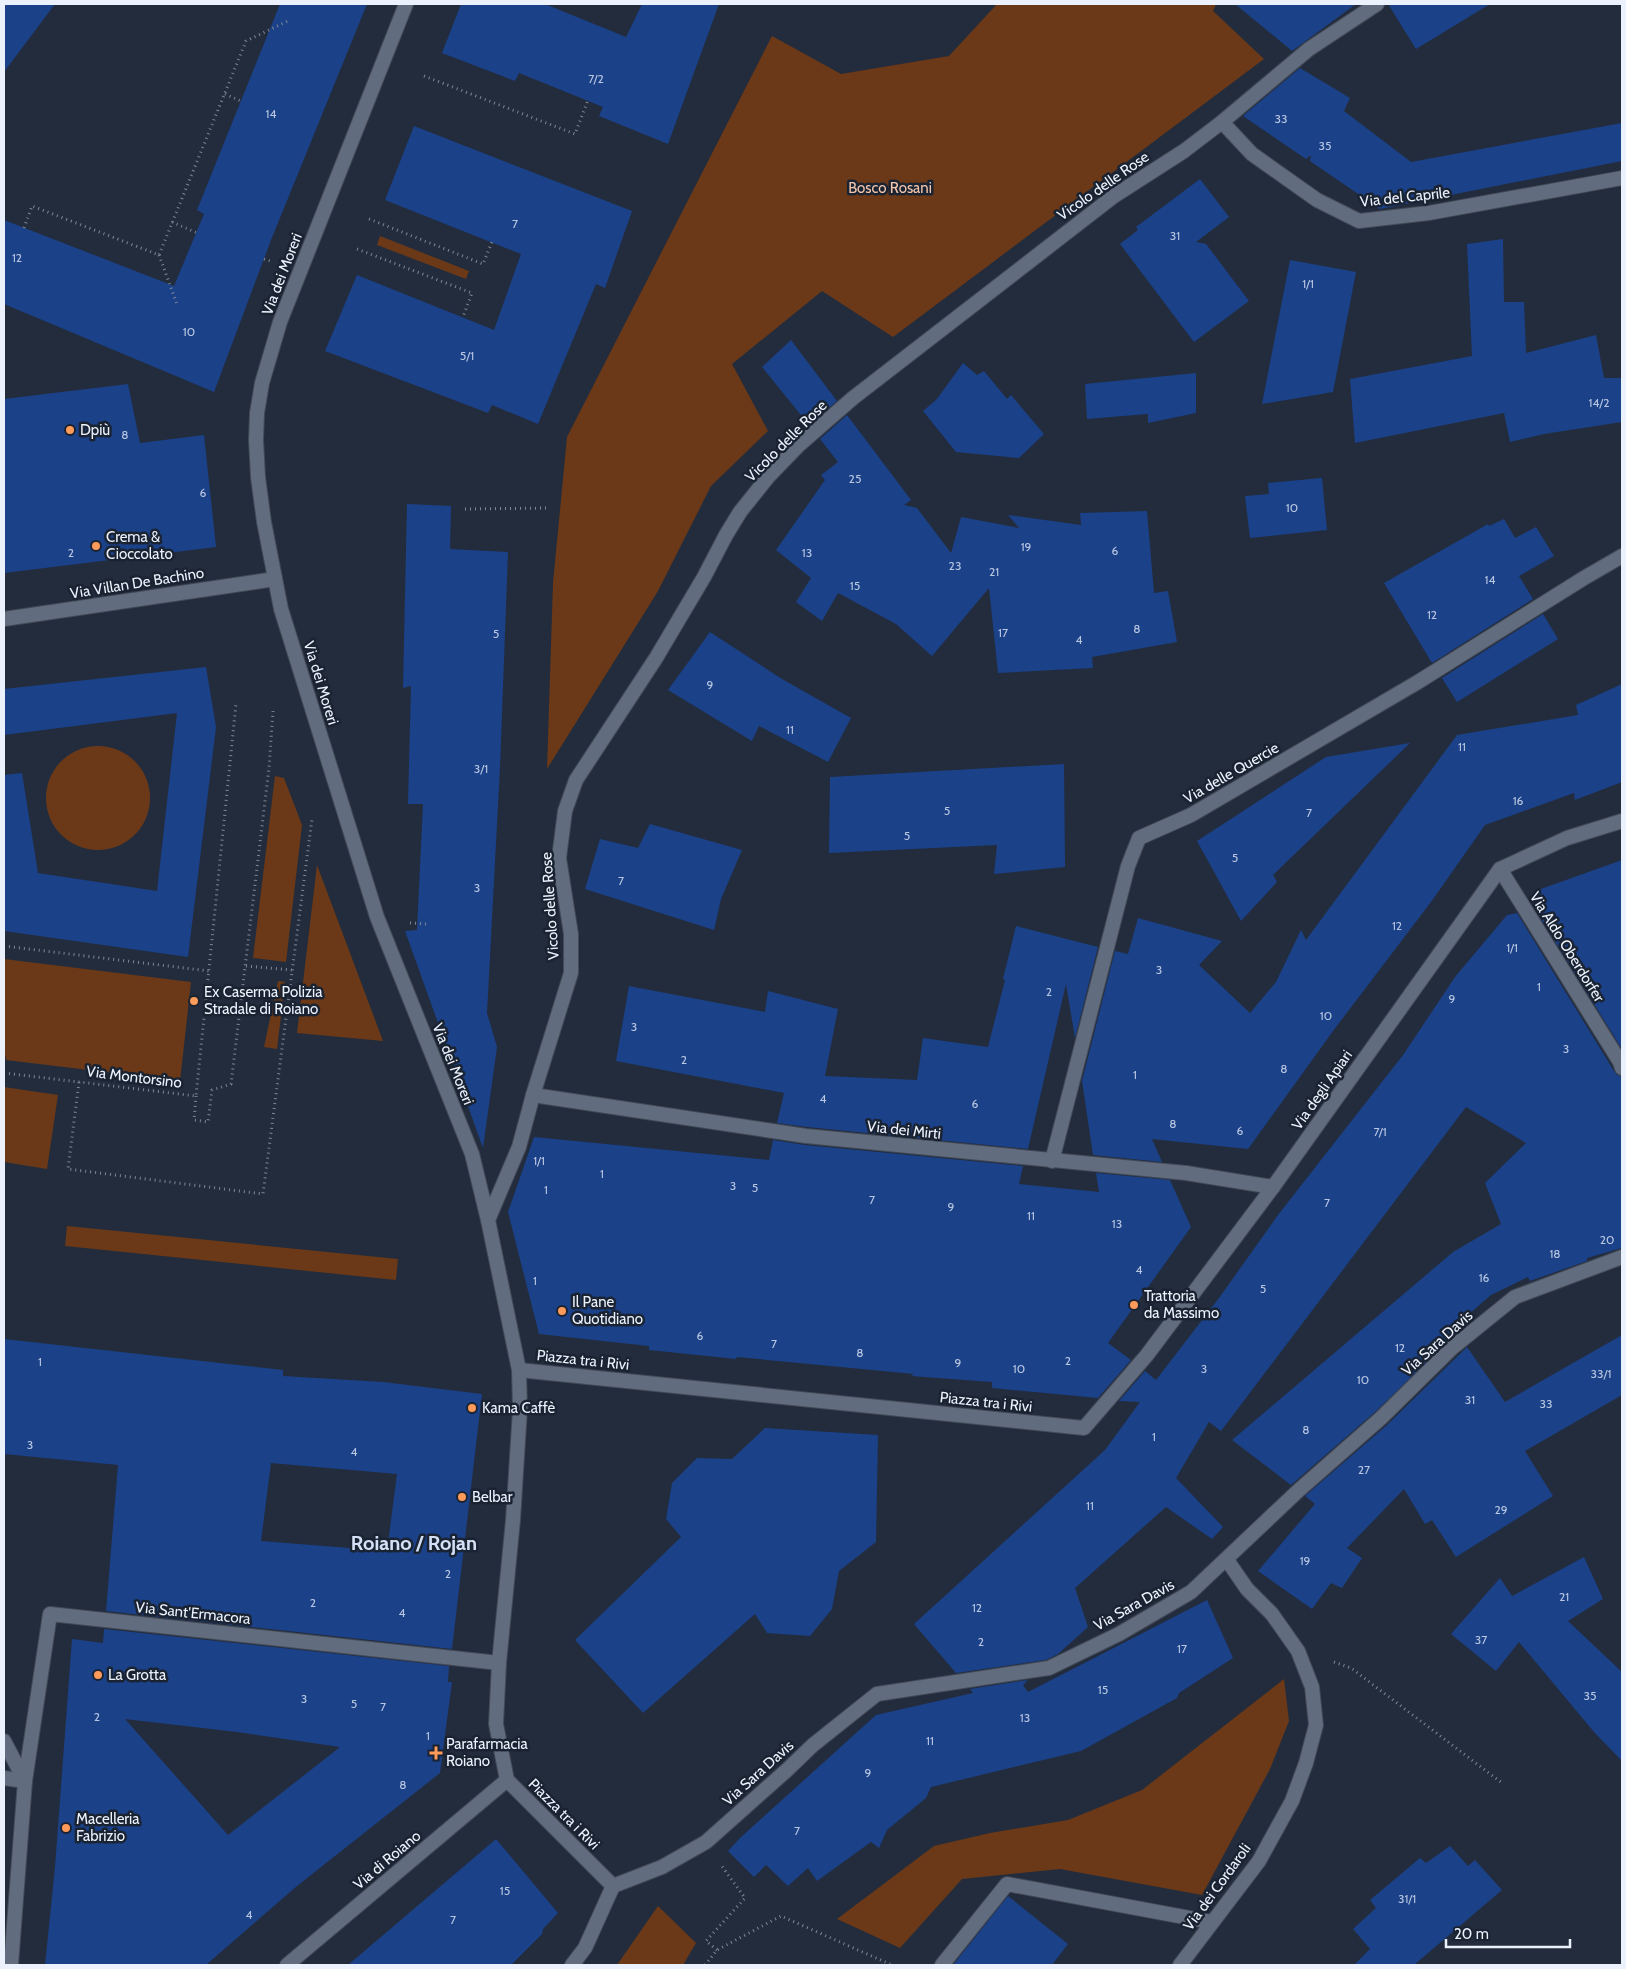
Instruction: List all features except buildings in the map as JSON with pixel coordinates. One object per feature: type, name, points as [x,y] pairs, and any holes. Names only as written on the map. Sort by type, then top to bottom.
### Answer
[{"type":"street","name":"Via dei Moreri","points":[[406,4],[280,322],[262,382],[257,413],[257,458],[264,522],[282,609],[377,917],[472,1154],[488,1220],[518,1370]]},
{"type":"street","name":"Vicolo delle Rose","points":[[488,1220],[519,1147],[532,1095],[571,973],[571,934],[559,858],[565,811],[570,796],[576,780],[656,658],[740,512],[768,477],[800,445],[853,398],[1114,196],[1184,151],[1222,122],[1308,49],[1377,4]]},
{"type":"street","name":"Via del Caprile","points":[[1222,122],[1252,154],[1317,200],[1358,221],[1429,213],[1622,178]]},
{"type":"street","name":"Via delle Quercie","points":[[1052,1161],[1128,866],[1139,838],[1191,815],[1418,682],[1622,556]]},
{"type":"street","name":"Via Villan De Bachino","points":[[4,619],[275,579]]},
{"type":"street","name":"Via degli Apiari","points":[[1084,1428],[1147,1355],[1273,1187],[1500,869],[1567,838],[1622,820]]},
{"type":"street","name":"Via Aldo Oberdorfer","points":[[1500,869],[1622,1068]]},
{"type":"street","name":"Via dei Mirti","points":[[532,1095],[806,1136],[1186,1173],[1273,1187]]},
{"type":"street","name":"Via Sara Davis","points":[[613,1886],[662,1867],[706,1842],[787,1770],[813,1744],[877,1694],[1049,1668],[1119,1634],[1191,1592],[1299,1490],[1381,1418],[1452,1348],[1515,1298],[1622,1257]]},
{"type":"street","name":"Piazza tra i Rivi","points":[[613,1886],[508,1780],[496,1724],[499,1663],[515,1501],[520,1409],[518,1370],[1084,1428]]},
{"type":"street","name":"Via dei Cordaroli","points":[[1180,1965],[1259,1861],[1292,1801],[1306,1763],[1316,1725],[1312,1687],[1298,1651],[1272,1614],[1247,1589],[1227,1560]]},
{"type":"street","name":"Via Sant'Ermacora","points":[[26,1781],[50,1614],[499,1663]]},
{"type":"street","points":[[4,1741],[26,1781],[11,1965]]},
{"type":"street","points":[[4,1778],[26,1781]]},
{"type":"street","name":"Via di Roiano","points":[[287,1965],[508,1780]]},
{"type":"street","points":[[942,1965],[1007,1884],[1211,1922]]},
{"type":"street","points":[[572,1965],[585,1948],[613,1886]]},
{"type":"path","points":[[177,304],[159,254],[246,41],[290,20]]},
{"type":"path","points":[[424,76],[575,134],[588,100]]},
{"type":"path","points":[[224,94],[241,101]]},
{"type":"path","points":[[24,228],[32,206],[159,254]]},
{"type":"path","points":[[368,219],[483,264],[492,242]]},
{"type":"path","points":[[172,222],[197,233]]},
{"type":"path","points":[[357,250],[472,293],[463,317]]},
{"type":"path","points":[[264,259],[274,263]]},
{"type":"path","points":[[465,509],[547,508]]},
{"type":"path","name":"Via Montorsino","points":[[4,1073],[196,1096],[236,704]]},
{"type":"path","points":[[196,1096],[194,1120],[208,1122],[212,1090],[231,1084],[269,768],[273,711]]},
{"type":"path","points":[[79,1082],[68,1169],[263,1194],[312,819]]},
{"type":"path","points":[[409,922],[427,924]]},
{"type":"path","points":[[4,946],[209,971]]},
{"type":"path","points":[[246,966],[292,970]]},
{"type":"path","points":[[1298,1651],[1351,1668],[1502,1783]]},
{"type":"path","points":[[718,1862],[745,1898],[706,1941],[718,1950]]},
{"type":"path","points":[[705,1965],[718,1950],[781,1916],[892,1965]]},
{"type":"green space","name":"Bosco Rosani","points":[[997,4],[1216,4],[1213,11],[1264,59],[893,337],[822,291],[732,364],[768,431],[711,486],[658,591],[547,769],[553,583],[567,437],[772,36],[841,74],[949,56]]},
{"type":"green space","points":[[380,236],[469,271],[466,279],[377,245]]},
{"type":"green space","points":[[98,746],[118,750],[135,761],[146,778],[150,798],[146,818],[135,835],[118,846],[98,850],[78,846],[61,835],[50,818],[46,798],[50,778],[61,761],[78,750]]},
{"type":"green space","points":[[275,776],[284,778],[302,825],[286,962],[253,958]]},
{"type":"green space","points":[[317,865],[383,1041],[297,1033]]},
{"type":"green space","points":[[4,959],[191,982],[180,1081],[6,1060],[4,1047]]},
{"type":"green space","points":[[278,981],[285,982],[277,1049],[264,1047]]},
{"type":"green space","points":[[4,1087],[58,1095],[47,1169],[4,1162]]},
{"type":"green space","points":[[67,1226],[398,1259],[396,1280],[65,1246]]},
{"type":"green space","points":[[1284,1679],[1289,1721],[1270,1769],[1202,1895],[1060,1869],[962,1879],[900,1948],[837,1919],[934,1846],[990,1833],[1068,1820],[1142,1790]]},
{"type":"green space","points":[[658,1906],[696,1943],[683,1965],[617,1965]]},
{"type":"place","name":"Dpiù","points":[[70,430]]},
{"type":"place","name":"Crema & Cioccolato","points":[[96,546]]},
{"type":"place","name":"Ex Caserma Polizia Stradale di Roiano","points":[[194,1001]]},
{"type":"place","name":"Trattoria da Massimo","points":[[1134,1305]]},
{"type":"place","name":"Il Pane Quotidiano","points":[[562,1311]]},
{"type":"place","name":"Kama Caffè","points":[[472,1408]]},
{"type":"place","name":"Belbar","points":[[462,1497]]},
{"type":"place","name":"La Grotta","points":[[98,1675]]},
{"type":"place","name":"Parafarmacia Roiano","points":[[436,1753]]},
{"type":"place","name":"Macelleria Fabrizio","points":[[66,1828]]},
{"type":"district","name":"Roiano / Rojan","points":[[414,1543]]}]
